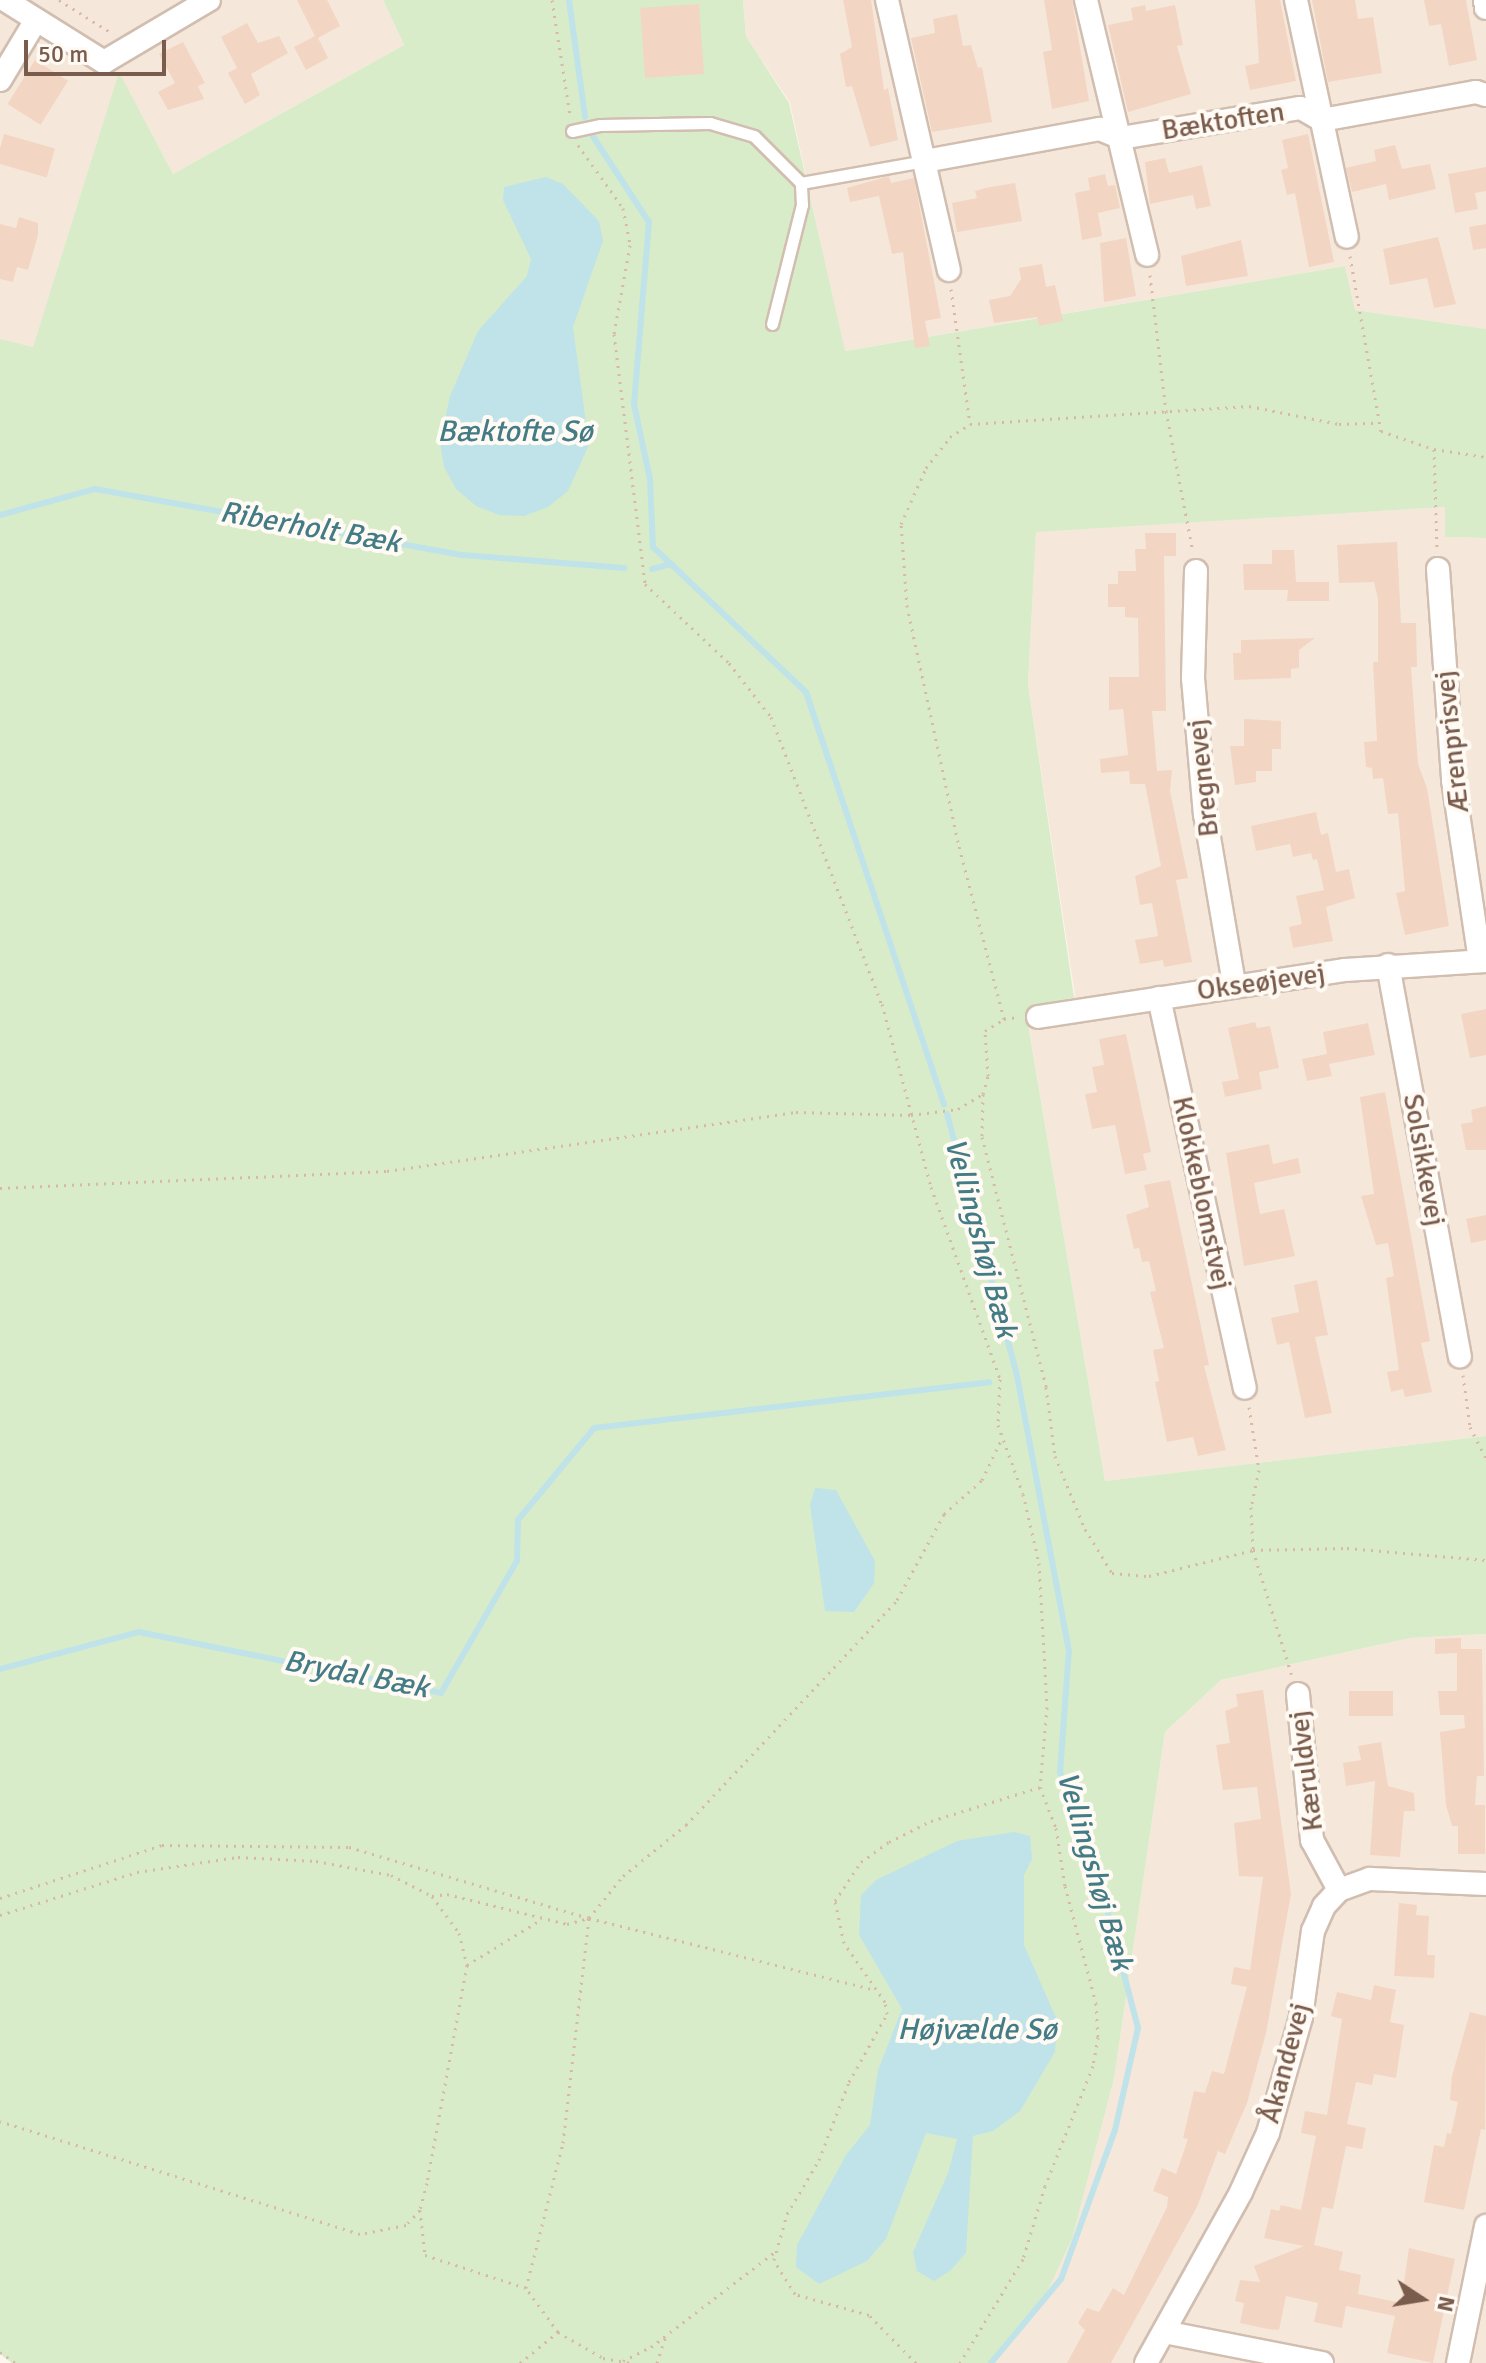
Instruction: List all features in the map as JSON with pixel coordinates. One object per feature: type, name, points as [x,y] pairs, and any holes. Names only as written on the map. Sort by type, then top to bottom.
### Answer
[{"type":"street","points":[[5,0],[104,62],[209,0]]},
{"type":"street","points":[[887,0],[904,90],[925,161],[949,270]]},
{"type":"street","name":"Bæktoften","points":[[1086,0],[1147,255]]},
{"type":"street","name":"Bæktoften","points":[[1296,0],[1347,237]]},
{"type":"street","points":[[1485,0],[1486,8]]},
{"type":"street","points":[[0,80],[36,20]]},
{"type":"street","name":"Bæktoften","points":[[925,161],[1100,129],[1121,138],[1301,108],[1322,120],[1476,92],[1486,95]]},
{"type":"street","name":"Ærenprisvej","points":[[1438,569],[1453,780],[1483,961]]},
{"type":"street","name":"Bregnevej","points":[[1196,571],[1193,678],[1205,814],[1234,984]]},
{"type":"street","name":"Okseøjevej","points":[[1038,1017],[1234,984],[1388,965],[1483,961]]},
{"type":"street","name":"Solsikkevej","points":[[1388,965],[1460,1356]]},
{"type":"street","name":"Klokkeblomstvej","points":[[1159,998],[1245,1388]]},
{"type":"street","name":"Kæruldvej","points":[[1298,1694],[1312,1840],[1339,1890]]},
{"type":"street","points":[[1339,1890],[1370,1879],[1486,1884]]},
{"type":"street","name":"Åkandevej","points":[[1146,2363],[1268,2133],[1301,2017],[1313,1931],[1324,1906],[1339,1890]]},
{"type":"street","points":[[1458,2363],[1486,2226]]},
{"type":"street","points":[[1164,2332],[1322,2363]]},
{"type":"lane","points":[[572,131],[600,125],[710,123],[754,136],[801,183],[802,205],[772,324]]},
{"type":"lane","points":[[801,183],[925,161]]},
{"type":"path","points":[[59,0],[132,46]]},
{"type":"path","points":[[552,0],[572,131],[583,156],[623,208],[630,245],[614,334],[645,584],[729,663],[771,717],[882,1004],[911,1115],[1000,1379],[1002,1438],[1039,1563],[1047,1707],[1040,1787],[1056,1828],[1065,1886],[1096,2003],[1098,2037],[1093,2066],[1045,2186],[1023,2259],[960,2363]]},
{"type":"path","points":[[1347,237],[1377,423],[1392,438],[1434,449],[1486,457]]},
{"type":"path","points":[[1147,255],[1166,411],[1178,453],[1196,571]]},
{"type":"path","points":[[949,270],[970,424]]},
{"type":"path","points":[[1377,423],[1339,424],[1249,406],[970,424],[950,437],[926,468],[901,524],[907,607],[958,842],[1004,1019],[985,1031],[988,1076],[983,1094],[982,1137],[1046,1387],[1055,1456],[1085,1529],[1112,1573],[1149,1576],[1253,1550],[1347,1548],[1486,1560]]},
{"type":"path","points":[[1434,449],[1438,569]]},
{"type":"path","points":[[0,1188],[387,1171],[796,1112],[911,1115],[958,1109],[983,1094]]},
{"type":"path","points":[[1460,1356],[1470,1427],[1486,1459]]},
{"type":"path","points":[[1245,1388],[1259,1470],[1251,1507],[1253,1550],[1298,1694]]},
{"type":"path","points":[[526,2288],[563,2143],[589,1918],[623,1876],[686,1825],[897,1600],[944,1514],[982,1480],[1002,1438]]},
{"type":"path","points":[[916,2363],[869,2315],[795,2294],[783,2279],[775,2252],[787,2214],[819,2160],[849,2082],[883,2026],[885,2002],[836,1924],[835,1901],[843,1881],[889,1842],[931,1821],[1040,1787]]},
{"type":"path","points":[[0,1898],[162,1845],[283,1843],[386,1855],[589,1918],[875,1990]]},
{"type":"path","points":[[0,1915],[137,1872],[238,1857],[316,1861],[391,1875],[432,1896],[459,1933],[467,1965],[420,2210],[425,2255],[526,2288],[558,2332],[603,2358],[631,2363]]},
{"type":"path","points":[[432,1896],[447,1894],[567,1924],[589,1918]]},
{"type":"path","points":[[467,1965],[542,1919]]},
{"type":"path","points":[[0,2121],[360,2234],[406,2225],[420,2210]]},
{"type":"path","points":[[623,2361],[666,2335],[775,2252]]},
{"type":"path","points":[[520,2363],[558,2332]]},
{"type":"path","points":[[657,2363],[666,2335]]},
{"type":"path","points":[[0,2352],[16,2363]]},
{"type":"shaded area","points":[[0,0],[383,0],[404,45],[173,174],[119,73],[33,348],[0,339]]},
{"type":"shaded area","points":[[743,0],[1486,0],[1486,329],[1355,310],[1345,266],[844,351],[790,103],[746,36]]},
{"type":"shaded area","points":[[1445,507],[1446,537],[1486,538],[1486,1436],[1105,1481],[1026,1011],[1075,996],[1028,684],[1036,531]]},
{"type":"shaded area","points":[[1486,1634],[1486,2363],[988,2363],[1042,2303],[1072,2239],[1114,2079],[1165,1732],[1221,1680],[1410,1638]]},
{"type":"green space","points":[[383,0],[743,0],[746,36],[789,103],[845,351],[1345,266],[1355,310],[1486,329],[1486,538],[1445,537],[1445,507],[1036,532],[1028,684],[1074,997],[1026,1012],[1105,1481],[1486,1436],[1486,1634],[1410,1638],[1221,1680],[1165,1732],[1114,2079],[1072,2239],[1042,2303],[988,2363],[12,2363],[0,2354],[0,339],[33,347],[119,72],[173,174],[404,45]]},
{"type":"water","name":"Bæktofte Sø","points":[[546,177],[563,184],[599,221],[603,241],[573,327],[589,445],[568,491],[548,507],[524,516],[499,515],[476,506],[456,489],[444,467],[440,442],[450,396],[478,331],[527,276],[531,259],[503,200],[504,187]]},
{"type":"water","points":[[815,1488],[836,1490],[875,1561],[874,1583],[854,1612],[825,1611],[810,1505]]},
{"type":"water","name":"Højvælde Sø","points":[[1014,1832],[1030,1836],[1032,1859],[1024,1875],[1024,1945],[1057,2020],[1055,2052],[1020,2111],[993,2131],[973,2136],[966,2253],[950,2271],[934,2281],[917,2271],[913,2252],[948,2173],[957,2139],[926,2133],[886,2239],[867,2261],[819,2284],[796,2267],[797,2245],[846,2155],[870,2125],[878,2070],[902,2009],[859,1935],[861,1895],[876,1880],[957,1841]]},
{"type":"building","points":[[297,0],[327,0],[340,26],[318,38],[328,58],[306,70],[294,47],[315,36]]},
{"type":"building","points":[[843,0],[871,0],[884,90],[888,88],[898,140],[870,147],[852,86],[846,87],[840,54],[852,47]]},
{"type":"building","points":[[1044,0],[1072,0],[1089,101],[1052,109],[1043,52],[1052,50]]},
{"type":"building","points":[[1255,0],[1280,0],[1296,81],[1250,90],[1245,66],[1259,63]]},
{"type":"building","points":[[1312,0],[1355,0],[1358,19],[1373,17],[1382,73],[1328,82]]},
{"type":"building","points":[[1424,0],[1466,0],[1477,60],[1449,66],[1441,24],[1429,26]]},
{"type":"building","points":[[699,4],[704,74],[645,78],[640,8]]},
{"type":"building","points":[[1145,5],[1146,11],[1175,5],[1183,45],[1177,46],[1191,94],[1128,112],[1108,25],[1133,20],[1131,8]]},
{"type":"building","points":[[957,14],[963,46],[971,45],[978,68],[982,67],[992,122],[932,132],[911,38],[935,33],[933,19]]},
{"type":"building","points":[[247,23],[258,43],[279,36],[288,53],[251,74],[260,95],[245,104],[228,73],[237,68],[221,37]]},
{"type":"building","points":[[183,42],[205,83],[198,86],[204,99],[168,110],[158,92],[175,83],[159,54]]},
{"type":"building","points":[[35,60],[68,81],[41,125],[7,104]]},
{"type":"building","points":[[4,134],[55,149],[47,177],[0,164]]},
{"type":"building","points":[[1308,134],[1334,262],[1309,267],[1295,193],[1287,195],[1281,170],[1288,168],[1282,140]]},
{"type":"building","points":[[1395,145],[1402,169],[1430,164],[1436,189],[1389,200],[1386,184],[1352,192],[1346,168],[1376,161],[1374,150]]},
{"type":"building","points":[[1165,158],[1169,173],[1202,165],[1211,206],[1196,209],[1193,195],[1150,204],[1145,162]]},
{"type":"building","points":[[1486,167],[1486,191],[1475,193],[1478,209],[1455,213],[1448,174]]},
{"type":"building","points":[[1105,174],[1108,186],[1115,185],[1120,208],[1098,213],[1102,236],[1082,240],[1075,193],[1090,190],[1088,178]]},
{"type":"building","points":[[889,176],[891,183],[914,178],[941,318],[925,321],[930,346],[915,348],[903,252],[892,254],[879,196],[850,202],[847,188]]},
{"type":"building","points":[[1015,183],[1022,221],[957,232],[952,203],[977,198],[975,191]]},
{"type":"building","points":[[19,217],[38,223],[38,235],[28,270],[17,267],[13,282],[0,279],[0,224],[16,228]]},
{"type":"building","points":[[1486,224],[1486,248],[1473,250],[1469,227]]},
{"type":"building","points":[[1438,237],[1456,304],[1434,308],[1427,278],[1390,285],[1383,249]]},
{"type":"building","points":[[1126,238],[1136,296],[1104,302],[1100,243]]},
{"type":"building","points":[[1241,240],[1248,276],[1186,286],[1181,256]]},
{"type":"building","points":[[1042,264],[1046,287],[1055,285],[1063,321],[1039,326],[1037,317],[994,323],[989,300],[1010,296],[1021,279],[1019,268]]},
{"type":"building","points":[[1145,533],[1176,533],[1176,556],[1164,556],[1166,711],[1152,711],[1157,771],[1172,770],[1170,791],[1188,878],[1176,880],[1192,962],[1164,967],[1163,960],[1140,964],[1135,940],[1158,936],[1152,903],[1140,905],[1135,876],[1161,866],[1145,784],[1130,784],[1129,771],[1101,773],[1100,759],[1128,755],[1123,709],[1109,710],[1109,677],[1139,677],[1138,618],[1125,617],[1125,607],[1108,607],[1108,584],[1118,584],[1118,571],[1136,571],[1135,549],[1146,549]]},
{"type":"building","points":[[1397,542],[1401,623],[1416,623],[1417,667],[1411,667],[1418,764],[1427,788],[1449,926],[1405,935],[1396,893],[1405,891],[1398,813],[1388,814],[1383,778],[1373,779],[1372,768],[1366,767],[1364,742],[1377,741],[1373,662],[1378,662],[1378,599],[1374,582],[1339,583],[1337,545]]},
{"type":"building","points":[[1272,550],[1294,550],[1296,582],[1329,582],[1329,601],[1287,601],[1288,590],[1244,590],[1243,564],[1272,564]]},
{"type":"building","points":[[1315,638],[1299,650],[1299,668],[1291,669],[1291,678],[1234,680],[1233,653],[1241,653],[1241,640]]},
{"type":"building","points":[[1244,719],[1281,721],[1281,749],[1272,749],[1272,771],[1256,771],[1256,782],[1235,785],[1230,746],[1244,746]]},
{"type":"building","points":[[1316,812],[1321,835],[1328,833],[1336,872],[1349,869],[1355,898],[1326,907],[1333,941],[1293,948],[1289,927],[1302,924],[1296,896],[1324,890],[1317,859],[1313,860],[1311,853],[1293,857],[1290,844],[1256,851],[1251,826]]},
{"type":"building","points":[[1486,1009],[1486,1055],[1470,1058],[1461,1014]]},
{"type":"building","points":[[1255,1022],[1257,1028],[1270,1026],[1279,1068],[1259,1072],[1262,1089],[1225,1097],[1222,1082],[1239,1079],[1228,1028]]},
{"type":"building","points":[[1368,1023],[1375,1055],[1329,1064],[1332,1076],[1307,1081],[1302,1059],[1327,1054],[1323,1032]]},
{"type":"building","points":[[1126,1034],[1151,1152],[1143,1154],[1147,1170],[1125,1174],[1115,1125],[1092,1129],[1085,1094],[1097,1092],[1092,1067],[1104,1065],[1099,1039]]},
{"type":"building","points":[[1385,1092],[1430,1341],[1421,1343],[1432,1392],[1405,1397],[1403,1389],[1391,1392],[1387,1372],[1399,1370],[1386,1278],[1394,1276],[1388,1243],[1376,1245],[1361,1196],[1374,1194],[1360,1097]]},
{"type":"building","points":[[1486,1106],[1486,1150],[1466,1150],[1461,1124],[1473,1122],[1471,1110]]},
{"type":"building","points":[[1269,1144],[1273,1164],[1298,1158],[1301,1173],[1254,1183],[1260,1214],[1284,1209],[1295,1256],[1244,1266],[1226,1153]]},
{"type":"building","points":[[1170,1180],[1209,1365],[1204,1366],[1226,1450],[1198,1456],[1193,1437],[1167,1442],[1155,1382],[1159,1381],[1153,1350],[1164,1348],[1150,1292],[1156,1291],[1149,1261],[1142,1262],[1139,1248],[1134,1249],[1126,1215],[1149,1207],[1144,1185]]},
{"type":"building","points":[[1486,1215],[1486,1240],[1471,1243],[1466,1219]]},
{"type":"building","points":[[1317,1280],[1328,1335],[1315,1337],[1332,1413],[1305,1418],[1289,1342],[1277,1345],[1271,1318],[1299,1312],[1294,1285]]},
{"type":"building","points":[[1461,1638],[1461,1649],[1482,1649],[1484,1776],[1477,1776],[1475,1805],[1485,1805],[1485,1854],[1458,1854],[1458,1826],[1452,1826],[1446,1805],[1440,1732],[1465,1728],[1464,1715],[1440,1715],[1438,1691],[1457,1691],[1457,1653],[1435,1654],[1435,1639]]},
{"type":"building","points":[[1263,1690],[1291,1894],[1266,2033],[1247,2103],[1225,2154],[1218,2151],[1197,2207],[1111,2363],[1067,2363],[1085,2330],[1078,2323],[1087,2308],[1099,2312],[1113,2288],[1124,2295],[1167,2207],[1168,2197],[1153,2191],[1162,2168],[1176,2174],[1188,2139],[1183,2138],[1194,2091],[1205,2093],[1212,2071],[1224,2074],[1247,1987],[1231,1984],[1234,1967],[1250,1970],[1263,1877],[1239,1876],[1234,1823],[1261,1819],[1257,1787],[1223,1790],[1216,1745],[1230,1743],[1225,1711],[1238,1706],[1236,1694]]},
{"type":"building","points":[[1349,1691],[1393,1691],[1393,1716],[1349,1716]]},
{"type":"building","points":[[1381,1742],[1388,1786],[1414,1793],[1415,1811],[1404,1811],[1400,1857],[1370,1855],[1375,1781],[1346,1786],[1343,1763],[1361,1760],[1358,1746]]},
{"type":"building","points":[[1399,1903],[1417,1905],[1416,1915],[1429,1916],[1427,1955],[1435,1955],[1434,1978],[1394,1976]]},
{"type":"building","points":[[1374,1985],[1396,1990],[1390,2022],[1404,2025],[1396,2078],[1374,2074],[1372,2085],[1356,2082],[1347,2124],[1366,2128],[1362,2149],[1346,2146],[1333,2209],[1322,2207],[1314,2245],[1343,2252],[1339,2270],[1361,2275],[1358,2294],[1401,2303],[1409,2248],[1455,2259],[1433,2363],[1387,2353],[1395,2316],[1346,2306],[1342,2328],[1314,2322],[1318,2303],[1286,2296],[1279,2330],[1268,2329],[1240,2323],[1244,2303],[1235,2301],[1240,2280],[1260,2282],[1254,2266],[1304,2246],[1264,2238],[1271,2209],[1279,2211],[1281,2205],[1301,2210],[1316,2136],[1301,2133],[1305,2111],[1327,2115],[1342,2019],[1331,2016],[1337,1992],[1371,2000]]},
{"type":"building","points":[[1470,2012],[1486,2016],[1485,2130],[1481,2129],[1464,2210],[1424,2202],[1434,2145],[1444,2147],[1447,2133],[1451,2134],[1458,2102],[1450,2100],[1452,2076]]},
{"type":"waterway","name":"Vellingshøj Bæk","points":[[569,0],[585,117]]},
{"type":"waterway","name":"Vellingshøj Bæk","points":[[592,135],[649,222],[634,404],[650,479],[653,547],[806,692],[944,1105]]},
{"type":"waterway","name":"Riberholt Bæk","points":[[0,515],[95,489],[463,555],[624,568]]},
{"type":"waterway","name":"Riberholt Bæk","points":[[652,569],[671,564]]},
{"type":"waterway","name":"Vellingshøj Bæk","points":[[947,1114],[1017,1376],[1069,1650],[1060,1772],[1101,1886],[1138,2028],[1115,2130],[1061,2279],[991,2363]]},
{"type":"waterway","name":"Brydal Bæk","points":[[0,1669],[139,1632],[441,1693],[517,1561],[518,1520],[594,1428],[989,1382]]}]
